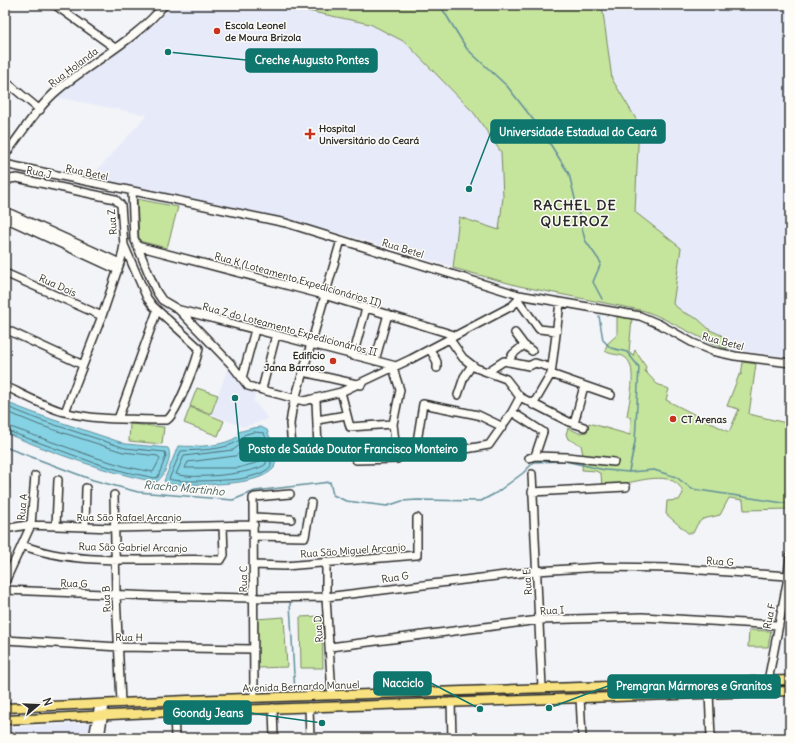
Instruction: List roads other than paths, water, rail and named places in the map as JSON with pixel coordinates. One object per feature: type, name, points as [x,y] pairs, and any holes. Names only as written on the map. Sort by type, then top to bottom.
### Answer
[{"type":"main road","name":"Avenida Bernardo Manuel","points":[[5,708],[498,689],[790,680]]},
{"type":"main road","points":[[498,689],[499,700]]},
{"type":"main road","points":[[511,689],[511,700]]},
{"type":"main road","name":"Avenida Bernardo Manuel","points":[[5,720],[273,708],[790,691]]},
{"type":"street","points":[[55,5],[115,48]]},
{"type":"street","name":"Rua Holanda","points":[[5,155],[40,110],[59,89],[115,48],[152,18],[164,5]]},
{"type":"street","points":[[5,82],[40,110]]},
{"type":"street","name":"Rua Betel","points":[[6,166],[286,223],[519,297],[640,316],[712,351],[735,356],[790,363]]},
{"type":"street","name":"Rua J","points":[[6,182],[17,178],[115,199]]},
{"type":"street","points":[[132,192],[134,238],[158,294],[167,304],[179,310],[248,386],[304,401],[316,400],[342,392],[361,385],[512,306],[519,297],[539,329],[557,330]]},
{"type":"street","name":"Rua Z","points":[[115,199],[121,205],[124,245]]},
{"type":"street","points":[[5,211],[119,265]]},
{"type":"street","points":[[5,218],[119,265],[133,265]]},
{"type":"street","points":[[341,240],[324,295],[290,420],[291,444],[295,449],[351,450],[356,460],[397,459],[393,424],[400,390],[395,367]]},
{"type":"street","points":[[65,412],[102,316],[124,245]]},
{"type":"street","points":[[5,386],[65,412],[108,419],[167,420],[171,417],[178,406],[199,348],[157,312],[147,298],[124,245]]},
{"type":"street","name":"Rua K (Loteamento Expedicionários II)","points":[[137,246],[324,295],[388,314],[452,337]]},
{"type":"street","name":"Rua Dois","points":[[5,273],[102,316]]},
{"type":"street","points":[[534,405],[552,371],[560,303]]},
{"type":"street","points":[[353,356],[366,308]]},
{"type":"street","name":"Rua Z do Loteamento Expedicionários II","points":[[179,310],[395,367]]},
{"type":"street","points":[[118,419],[157,312]]},
{"type":"street","points":[[375,361],[388,314]]},
{"type":"street","points":[[5,329],[83,365]]},
{"type":"street","points":[[242,378],[255,330]]},
{"type":"street","points":[[515,333],[524,346],[532,351]]},
{"type":"street","points":[[262,389],[276,335]]},
{"type":"street","points":[[452,337],[460,355],[472,365],[506,379],[520,397],[534,405],[574,424],[584,427]]},
{"type":"street","points":[[508,362],[513,354],[524,346]]},
{"type":"street","points":[[430,349],[437,362],[437,368]]},
{"type":"street","points":[[487,372],[499,363],[508,362],[529,366],[535,363],[584,386],[611,395]]},
{"type":"street","points":[[458,395],[464,377],[472,365]]},
{"type":"street","points":[[303,372],[361,385]]},
{"type":"street","points":[[574,424],[584,386]]},
{"type":"street","points":[[342,392],[346,415],[350,427],[393,424]]},
{"type":"street","points":[[454,451],[489,445],[503,427],[520,397]]},
{"type":"street","points":[[316,400],[318,449]]},
{"type":"street","points":[[416,448],[423,404],[478,415],[503,427]]},
{"type":"street","points":[[512,412],[541,430],[543,435],[532,457],[614,462]]},
{"type":"street","points":[[317,420],[346,415]]},
{"type":"street","name":"Rua E","points":[[532,474],[542,688]]},
{"type":"street","name":"Rua A","points":[[5,582],[31,525],[36,476]]},
{"type":"street","points":[[5,480],[5,487]]},
{"type":"street","points":[[56,526],[58,480]]},
{"type":"street","points":[[532,492],[626,487]]},
{"type":"street","points":[[86,488],[86,527]]},
{"type":"street","name":"Rua C","points":[[254,698],[252,598],[254,497],[290,494]]},
{"type":"street","name":"Rua B","points":[[114,495],[116,594],[121,703]]},
{"type":"street","points":[[253,536],[305,536],[311,504]]},
{"type":"street","points":[[254,517],[291,519]]},
{"type":"street","name":"Rua São Miguel Arcanjo","points":[[253,565],[285,566],[326,561],[417,556],[418,518]]},
{"type":"street","name":"Rua São Rafael Arcanjo","points":[[5,529],[31,525],[114,528],[254,525]]},
{"type":"street","name":"Rua São Gabriel Arcanjo","points":[[22,545],[35,550],[54,554],[115,559],[221,560],[224,555],[223,526]]},
{"type":"street","name":"Rua F","points":[[768,680],[788,576],[790,556]]},
{"type":"street","name":"Rua D","points":[[326,561],[326,597],[332,695]]},
{"type":"street","name":"Rua G","points":[[5,590],[252,598],[326,597],[537,571],[636,566],[788,576]]},
{"type":"street","name":"Rua I","points":[[330,647],[539,620],[642,617],[778,625]]},
{"type":"street","name":"Rua H","points":[[5,640],[119,647],[253,649]]},
{"type":"street","points":[[709,693],[711,738]]},
{"type":"street","points":[[580,698],[582,738]]},
{"type":"street","points":[[451,702],[452,738]]},
{"type":"street","points":[[93,738],[102,704]]},
{"type":"street","points":[[309,707],[310,738]]},
{"type":"street","points":[[273,708],[274,738]]},
{"type":"street","points":[[174,712],[175,738]]},
{"type":"street","points":[[100,715],[100,738]]},
{"type":"water","points":[[5,402],[126,444],[168,448],[169,461],[165,472],[156,482],[137,478],[61,455],[5,433]]},
{"type":"water","points":[[261,427],[267,430],[275,452],[276,460],[274,468],[266,474],[254,479],[225,484],[170,484],[164,481],[178,446],[218,444],[233,440],[239,436],[238,432]]},
{"type":"waterway","points":[[440,5],[467,49],[507,86],[542,131],[569,174],[585,240],[601,263],[593,282],[602,299]]},
{"type":"waterway","points":[[599,316],[603,340],[611,348],[627,352],[639,367],[635,442],[629,471]]},
{"type":"waterway","name":"Riacho Martinho","points":[[5,447],[93,480],[138,492],[233,500],[255,491],[330,482],[333,495],[346,501],[387,506],[402,501],[417,500],[481,501],[496,493],[523,473],[534,462],[565,461],[605,470],[629,472],[654,470],[676,477],[692,489],[790,504]]},
{"type":"waterway","points":[[290,603],[295,693]]},
{"type":"place","name":"Escola Leonel de Moura Brizola","points":[[217,31]]},
{"type":"place","name":"Creche Augusto Pontes","points":[[168,52]]},
{"type":"place","name":"Hospital Universitário do Ceará","points":[[310,134]]},
{"type":"place","name":"Universidade Estadual do Ceará","points":[[469,189]]},
{"type":"place","name":"Edifício Jana Barroso","points":[[333,361]]},
{"type":"place","name":"Posto de Saúde Doutor Francisco Monteiro","points":[[235,398]]},
{"type":"place","name":"CT Arenas","points":[[673,419]]},
{"type":"place","name":"Premgran Mármores e Granitos","points":[[549,708]]},
{"type":"place","name":"Nacciclo","points":[[480,709]]},
{"type":"place","name":"Goondy Jeans","points":[[322,723]]},
{"type":"district","name":"RACHEL DE QUEIROZ","points":[[575,214]]}]
